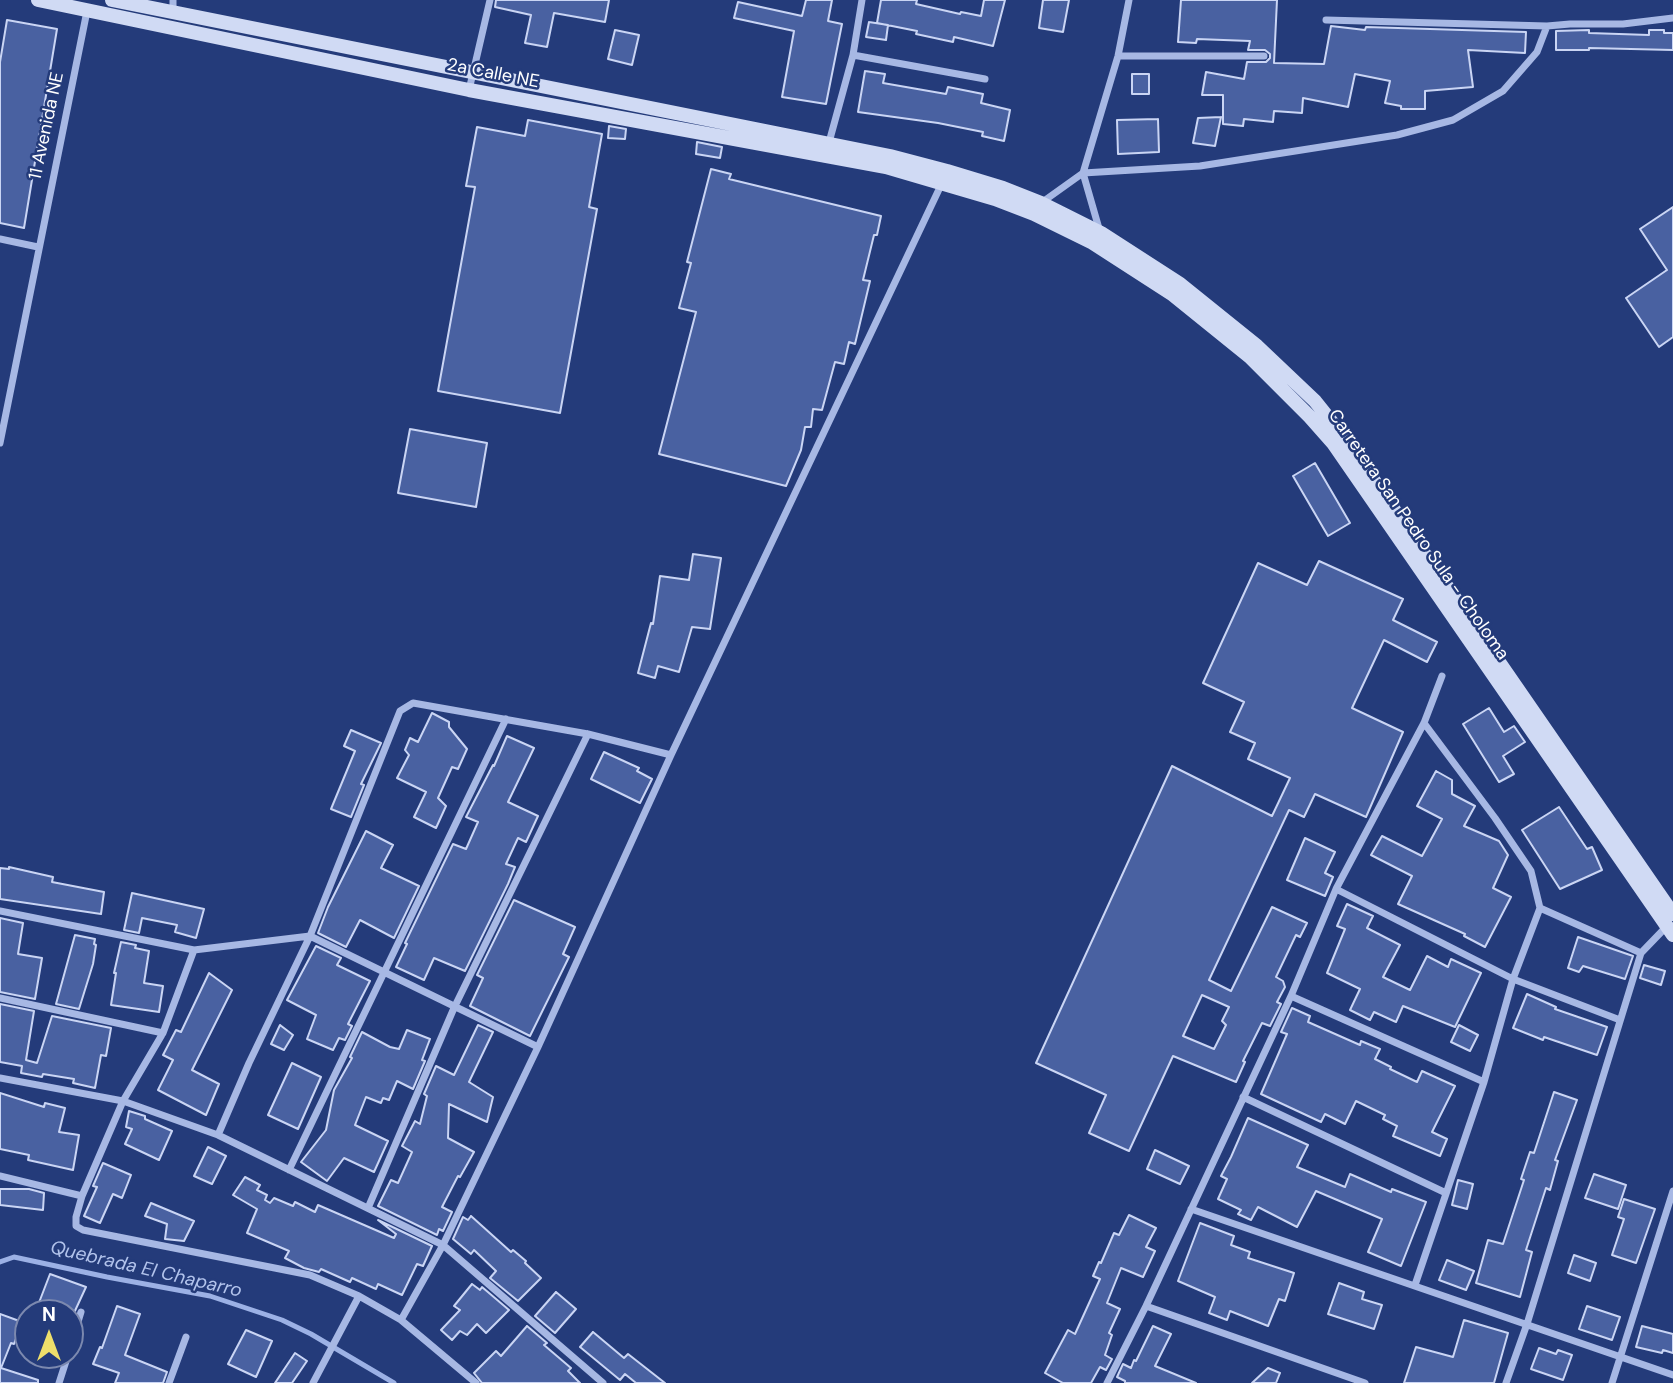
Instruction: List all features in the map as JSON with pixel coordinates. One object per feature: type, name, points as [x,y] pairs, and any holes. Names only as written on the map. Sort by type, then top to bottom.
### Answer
[{"type":"main road","name":"2a Calle NE","points":[[38,0],[470,90],[827,150]]},
{"type":"main road","name":"2a Calle NE","points":[[112,0],[173,6],[945,176]]},
{"type":"main road","name":"Carretera San Pedro Sula - Choloma","points":[[945,176],[1003,188],[1041,203],[1101,233],[1181,285],[1257,346],[1315,401],[1343,436],[1671,924]]},
{"type":"main road","name":"Carretera San Pedro Sula - Choloma","points":[[945,176],[1093,243],[1181,302],[1250,357],[1310,416],[1335,446],[1671,924]]},
{"type":"street","points":[[470,90],[490,0]]},
{"type":"street","points":[[827,150],[853,55],[862,0]]},
{"type":"street","points":[[1101,233],[1083,173],[1118,56],[1129,0]]},
{"type":"street","name":"11 Avenida NE","points":[[0,443],[87,11]]},
{"type":"street","points":[[1326,20],[1546,26],[1623,24],[1673,18]]},
{"type":"street","points":[[1041,203],[1083,173],[1200,166],[1397,135],[1453,120],[1503,91],[1537,52],[1546,26]]},
{"type":"street","points":[[853,55],[985,79]]},
{"type":"street","points":[[1118,56],[1264,55]]},
{"type":"street","points":[[401,1320],[443,1245],[538,1047],[671,755],[945,176]]},
{"type":"street","points":[[0,239],[38,247]]},
{"type":"street","points":[[1107,1383],[1292,996],[1336,889],[1423,723],[1442,676]]},
{"type":"street","points":[[218,1135],[310,936],[400,711],[413,703],[588,734],[671,755]]},
{"type":"street","points":[[289,1170],[506,719]]},
{"type":"street","points":[[1415,1285],[1484,1082],[1513,979],[1540,908],[1531,871],[1495,818],[1423,723]]},
{"type":"street","points":[[368,1208],[454,1008],[588,734]]},
{"type":"street","points":[[1336,889],[1513,979],[1620,1020]]},
{"type":"street","points":[[1540,908],[1641,953]]},
{"type":"street","points":[[0,911],[194,950],[310,936],[538,1047]]},
{"type":"street","points":[[1506,1383],[1527,1324],[1641,953],[1671,924]]},
{"type":"street","points":[[194,950],[163,1033],[123,1101],[82,1195],[76,1226],[83,1230],[310,1275],[359,1296],[401,1320],[476,1383]]},
{"type":"street","points":[[1292,996],[1484,1082]]},
{"type":"street","points":[[0,998],[163,1033]]},
{"type":"street","points":[[0,1078],[123,1101],[218,1135],[443,1245],[603,1383]]},
{"type":"street","points":[[1243,1097],[1446,1193]]},
{"type":"street","points":[[0,1176],[82,1195]]},
{"type":"street","points":[[1612,1383],[1673,1191]]},
{"type":"street","points":[[1191,1209],[1673,1375]]},
{"type":"street","points":[[313,1383],[359,1296]]},
{"type":"street","points":[[1146,1306],[1364,1383]]},
{"type":"street","points":[[169,1383],[186,1337]]},
{"type":"building","points":[[496,0],[609,0],[605,22],[554,13],[547,47],[525,43],[531,15],[495,7]]},
{"type":"building","points":[[806,0],[832,0],[828,21],[842,24],[826,104],[782,97],[794,31],[734,18],[738,2],[802,16]]},
{"type":"building","points":[[881,0],[917,0],[916,4],[981,16],[984,0],[1005,0],[993,46],[954,37],[953,42],[877,23]]},
{"type":"building","points":[[1043,0],[1069,0],[1063,32],[1039,28]]},
{"type":"building","points":[[1181,0],[1277,0],[1274,63],[1324,64],[1331,26],[1365,30],[1366,27],[1526,32],[1525,53],[1468,50],[1473,87],[1425,91],[1425,109],[1401,109],[1401,106],[1385,103],[1390,81],[1355,74],[1348,107],[1303,98],[1302,113],[1274,111],[1273,122],[1244,119],[1243,126],[1223,124],[1223,95],[1202,95],[1206,72],[1244,79],[1247,62],[1266,62],[1270,54],[1265,50],[1248,50],[1250,41],[1197,39],[1196,43],[1178,42]]},
{"type":"building","points":[[7,20],[57,29],[24,228],[0,223],[0,62]]},
{"type":"building","points":[[869,22],[888,25],[886,40],[866,37]]},
{"type":"building","points":[[615,30],[639,35],[632,65],[608,59]]},
{"type":"building","points":[[1589,30],[1589,33],[1649,35],[1649,30],[1664,30],[1664,33],[1673,33],[1673,50],[1556,50],[1556,31]]},
{"type":"building","points":[[865,71],[885,74],[883,83],[946,94],[948,87],[983,94],[981,103],[1010,110],[1004,141],[982,136],[983,132],[938,123],[858,112]]},
{"type":"building","points":[[1132,74],[1149,74],[1149,94],[1132,94]]},
{"type":"building","points":[[1221,117],[1215,146],[1193,143],[1198,118]]},
{"type":"building","points":[[1158,119],[1159,152],[1118,154],[1117,120]]},
{"type":"building","points":[[528,120],[602,134],[589,207],[597,209],[560,413],[438,391],[475,187],[466,186],[477,127],[525,136]]},
{"type":"building","points":[[609,126],[626,129],[625,139],[608,138]]},
{"type":"building","points":[[697,142],[722,147],[720,158],[696,154]]},
{"type":"building","points":[[711,169],[731,174],[729,179],[881,216],[863,280],[870,281],[855,344],[849,342],[844,364],[835,362],[822,410],[813,409],[811,427],[805,427],[801,450],[786,486],[659,454],[696,312],[679,308],[691,263],[687,262]]},
{"type":"building","points":[[1673,207],[1673,337],[1659,347],[1626,298],[1667,270],[1640,229]]},
{"type":"building","points":[[410,429],[487,443],[476,507],[398,493]]},
{"type":"building","points":[[1315,463],[1350,523],[1328,536],[1293,476]]},
{"type":"building","points":[[693,554],[721,558],[710,629],[692,627],[679,672],[658,666],[655,678],[638,673],[651,623],[653,624],[660,576],[689,580]]},
{"type":"building","points":[[1319,561],[1403,599],[1393,620],[1437,642],[1427,662],[1384,640],[1352,708],[1403,732],[1366,817],[1315,794],[1304,817],[1289,810],[1209,980],[1231,991],[1272,907],[1307,923],[1300,937],[1296,935],[1276,977],[1283,981],[1285,987],[1277,1002],[1281,1004],[1270,1026],[1262,1023],[1236,1082],[1173,1056],[1129,1151],[1089,1133],[1106,1095],[1036,1063],[1172,766],[1272,816],[1290,778],[1248,759],[1255,743],[1230,732],[1244,702],[1203,683],[1258,563],[1307,585]],"holes":[[[1202,995],[1229,1007],[1222,1021],[1226,1025],[1214,1049],[1183,1036]]]},
{"type":"building","points":[[1489,708],[1504,732],[1514,726],[1525,742],[1503,756],[1514,774],[1499,782],[1463,724]]},
{"type":"building","points":[[432,713],[449,722],[449,727],[467,749],[458,769],[452,767],[438,798],[446,806],[436,828],[414,817],[426,792],[397,778],[409,755],[405,750],[410,738],[418,742]]},
{"type":"building","points":[[351,730],[381,743],[361,784],[364,785],[351,817],[331,809],[355,751],[344,746]]},
{"type":"building","points":[[507,736],[534,748],[508,802],[538,816],[526,842],[518,838],[506,864],[515,867],[465,971],[434,958],[424,980],[396,967],[453,844],[466,849],[478,822],[466,817]]},
{"type":"building","points":[[604,752],[639,768],[637,771],[652,779],[640,803],[591,779]]},
{"type":"building","points":[[1436,771],[1452,780],[1452,794],[1475,806],[1464,826],[1499,841],[1508,855],[1493,888],[1511,897],[1485,947],[1464,936],[1465,934],[1398,904],[1412,876],[1371,855],[1382,836],[1422,856],[1442,819],[1417,806]]},
{"type":"building","points":[[1559,807],[1587,849],[1592,847],[1602,870],[1560,889],[1522,830]]},
{"type":"building","points":[[366,831],[393,845],[381,868],[419,886],[394,938],[360,920],[346,947],[318,933]]},
{"type":"building","points":[[1305,838],[1335,852],[1325,873],[1333,877],[1325,896],[1287,880]]},
{"type":"building","points":[[9,867],[53,877],[52,882],[104,892],[101,914],[0,899],[0,868]]},
{"type":"building","points":[[132,893],[204,909],[196,938],[175,932],[177,925],[142,918],[139,933],[124,930]]},
{"type":"building","points":[[514,900],[575,927],[563,954],[569,957],[530,1036],[470,1006],[483,978],[477,975]]},
{"type":"building","points":[[1347,904],[1373,916],[1367,928],[1400,945],[1383,977],[1410,990],[1427,956],[1448,967],[1451,959],[1481,973],[1455,1027],[1403,1006],[1396,1022],[1374,1012],[1370,1020],[1350,1010],[1360,989],[1327,973],[1345,929],[1337,926]]},
{"type":"building","points":[[0,918],[23,923],[18,954],[42,958],[35,999],[0,992]]},
{"type":"building","points":[[75,935],[95,939],[96,945],[79,1009],[56,1004]]},
{"type":"building","points":[[1578,937],[1633,956],[1625,979],[1583,966],[1579,972],[1568,968]]},
{"type":"building","points":[[121,942],[149,951],[144,983],[163,986],[159,1012],[111,1005]]},
{"type":"building","points":[[316,946],[341,958],[337,965],[370,981],[348,1024],[352,1026],[345,1040],[339,1038],[333,1050],[307,1039],[316,1015],[287,1000]]},
{"type":"building","points":[[1644,965],[1665,971],[1661,985],[1640,978]]},
{"type":"building","points":[[209,973],[232,990],[192,1070],[219,1084],[206,1115],[158,1090],[173,1060],[163,1055],[176,1030],[181,1032]]},
{"type":"building","points":[[1527,994],[1556,1007],[1555,1009],[1607,1027],[1597,1055],[1544,1037],[1543,1040],[1513,1028]]},
{"type":"building","points":[[0,1004],[34,1011],[26,1060],[37,1063],[52,1016],[111,1028],[106,1056],[101,1055],[95,1088],[73,1083],[74,1079],[21,1073],[22,1066],[0,1062]]},
{"type":"building","points":[[1292,1008],[1310,1016],[1308,1022],[1360,1045],[1361,1041],[1380,1049],[1375,1059],[1417,1082],[1422,1071],[1455,1086],[1432,1132],[1447,1139],[1440,1156],[1393,1136],[1397,1126],[1383,1119],[1385,1115],[1356,1101],[1345,1124],[1325,1114],[1321,1122],[1261,1094],[1287,1034],[1281,1032]]},
{"type":"building","points":[[280,1025],[293,1035],[284,1050],[271,1044]]},
{"type":"building","points":[[478,1025],[493,1032],[469,1082],[493,1097],[487,1122],[449,1104],[448,1138],[474,1152],[442,1207],[452,1212],[443,1231],[439,1229],[437,1235],[378,1206],[391,1180],[398,1183],[412,1152],[402,1146],[415,1121],[420,1124],[427,1096],[424,1094],[436,1066],[454,1075]]},
{"type":"building","points":[[1459,1025],[1478,1035],[1470,1051],[1451,1042]]},
{"type":"building","points":[[407,1030],[430,1039],[422,1060],[425,1061],[413,1089],[397,1081],[389,1100],[383,1098],[381,1103],[366,1097],[355,1125],[388,1141],[374,1172],[344,1158],[327,1181],[301,1162],[326,1130],[334,1090],[352,1058],[350,1057],[362,1032],[399,1049]]},
{"type":"building","points":[[292,1063],[321,1077],[298,1129],[268,1115]]},
{"type":"building","points":[[1554,1092],[1577,1100],[1555,1160],[1558,1161],[1550,1190],[1546,1188],[1526,1250],[1532,1252],[1520,1297],[1476,1283],[1488,1240],[1503,1244],[1524,1180],[1521,1179],[1530,1152],[1534,1153]]},
{"type":"building","points":[[0,1093],[44,1107],[45,1103],[65,1108],[59,1132],[79,1135],[73,1170],[28,1160],[29,1155],[0,1149]]},
{"type":"building","points":[[129,1111],[145,1116],[145,1119],[172,1131],[159,1160],[125,1144],[132,1129],[126,1127]]},
{"type":"building","points":[[1248,1118],[1308,1145],[1297,1167],[1345,1187],[1350,1174],[1391,1192],[1392,1189],[1426,1202],[1401,1266],[1368,1252],[1382,1219],[1316,1191],[1297,1227],[1258,1207],[1251,1220],[1238,1214],[1241,1210],[1218,1199],[1227,1179],[1221,1176]]},
{"type":"building","points":[[208,1147],[226,1156],[212,1184],[194,1176]]},
{"type":"building","points":[[1155,1150],[1189,1166],[1180,1184],[1147,1169]]},
{"type":"building","points":[[103,1163],[131,1175],[122,1198],[113,1194],[100,1223],[84,1216],[97,1187],[93,1186]]},
{"type":"building","points":[[1594,1174],[1626,1185],[1618,1209],[1585,1198]]},
{"type":"building","points":[[245,1177],[260,1185],[257,1190],[267,1195],[265,1200],[270,1203],[274,1198],[293,1206],[295,1202],[315,1212],[318,1205],[394,1238],[396,1234],[378,1220],[432,1246],[423,1266],[417,1264],[402,1295],[378,1284],[376,1289],[352,1278],[350,1282],[321,1269],[319,1272],[304,1268],[285,1258],[289,1251],[247,1233],[257,1209],[233,1195]]},
{"type":"building","points":[[1458,1180],[1473,1184],[1467,1209],[1452,1205]]},
{"type":"building","points":[[0,1189],[29,1189],[44,1193],[43,1210],[0,1205]]},
{"type":"building","points":[[1624,1199],[1655,1209],[1636,1263],[1612,1255],[1624,1219],[1618,1217]]},
{"type":"building","points":[[151,1203],[194,1221],[184,1241],[165,1239],[167,1224],[145,1216]]},
{"type":"building","points":[[1129,1215],[1156,1228],[1146,1247],[1155,1251],[1143,1277],[1121,1268],[1107,1303],[1120,1309],[1109,1333],[1112,1335],[1105,1355],[1112,1359],[1106,1370],[1100,1367],[1091,1383],[1063,1383],[1045,1373],[1068,1330],[1075,1334],[1100,1279],[1093,1276],[1099,1262],[1101,1263],[1114,1233],[1119,1235]]},
{"type":"building","points":[[471,1216],[511,1252],[513,1250],[526,1261],[541,1278],[518,1301],[490,1278],[496,1271],[474,1250],[471,1254],[453,1239],[463,1217],[468,1220]]},
{"type":"building","points":[[1200,1223],[1234,1236],[1231,1245],[1250,1252],[1248,1258],[1294,1273],[1285,1301],[1279,1299],[1268,1326],[1230,1311],[1227,1320],[1209,1313],[1215,1297],[1178,1281]]},
{"type":"building","points":[[1574,1255],[1596,1263],[1590,1281],[1568,1273]]},
{"type":"building","points":[[1447,1260],[1474,1271],[1466,1290],[1439,1280]]},
{"type":"building","points":[[50,1274],[86,1287],[80,1299],[40,1299]]},
{"type":"building","points":[[1339,1283],[1364,1292],[1362,1299],[1382,1305],[1374,1329],[1328,1314]]},
{"type":"building","points":[[472,1284],[480,1290],[482,1287],[509,1310],[486,1333],[477,1324],[467,1335],[460,1331],[452,1340],[441,1330],[460,1310],[454,1306]]},
{"type":"building","points":[[556,1292],[576,1309],[555,1333],[535,1316]]},
{"type":"building","points":[[117,1306],[140,1314],[125,1355],[167,1372],[163,1383],[115,1383],[119,1373],[93,1364],[100,1347],[102,1348]]},
{"type":"building","points":[[1587,1306],[1620,1317],[1612,1340],[1579,1329]]},
{"type":"building","points":[[0,1314],[14,1319],[14,1344],[11,1343],[1,1368],[38,1380],[38,1383],[0,1383]]},
{"type":"building","points":[[1464,1320],[1508,1333],[1494,1383],[1404,1383],[1416,1347],[1453,1357]]},
{"type":"building","points":[[527,1326],[571,1368],[568,1371],[580,1383],[482,1383],[474,1373],[496,1351],[501,1356]]},
{"type":"building","points":[[1153,1326],[1171,1334],[1155,1366],[1196,1383],[1125,1383],[1117,1377],[1123,1364],[1131,1368],[1134,1360],[1136,1361]]},
{"type":"building","points":[[1642,1326],[1673,1334],[1673,1353],[1636,1347]]},
{"type":"building","points":[[246,1330],[272,1341],[256,1377],[228,1364]]},
{"type":"building","points":[[593,1332],[624,1358],[628,1354],[665,1383],[636,1383],[625,1374],[620,1380],[580,1347]]},
{"type":"building","points":[[1539,1348],[1556,1354],[1558,1350],[1572,1355],[1563,1380],[1531,1369]]},
{"type":"building","points":[[295,1353],[307,1361],[292,1383],[275,1383]]},
{"type":"building","points":[[1268,1368],[1280,1373],[1276,1383],[1252,1383]]},
{"type":"waterway","name":"Quebrada El Chaparro","points":[[0,1262],[14,1257],[210,1296],[282,1320],[394,1383]]}]
